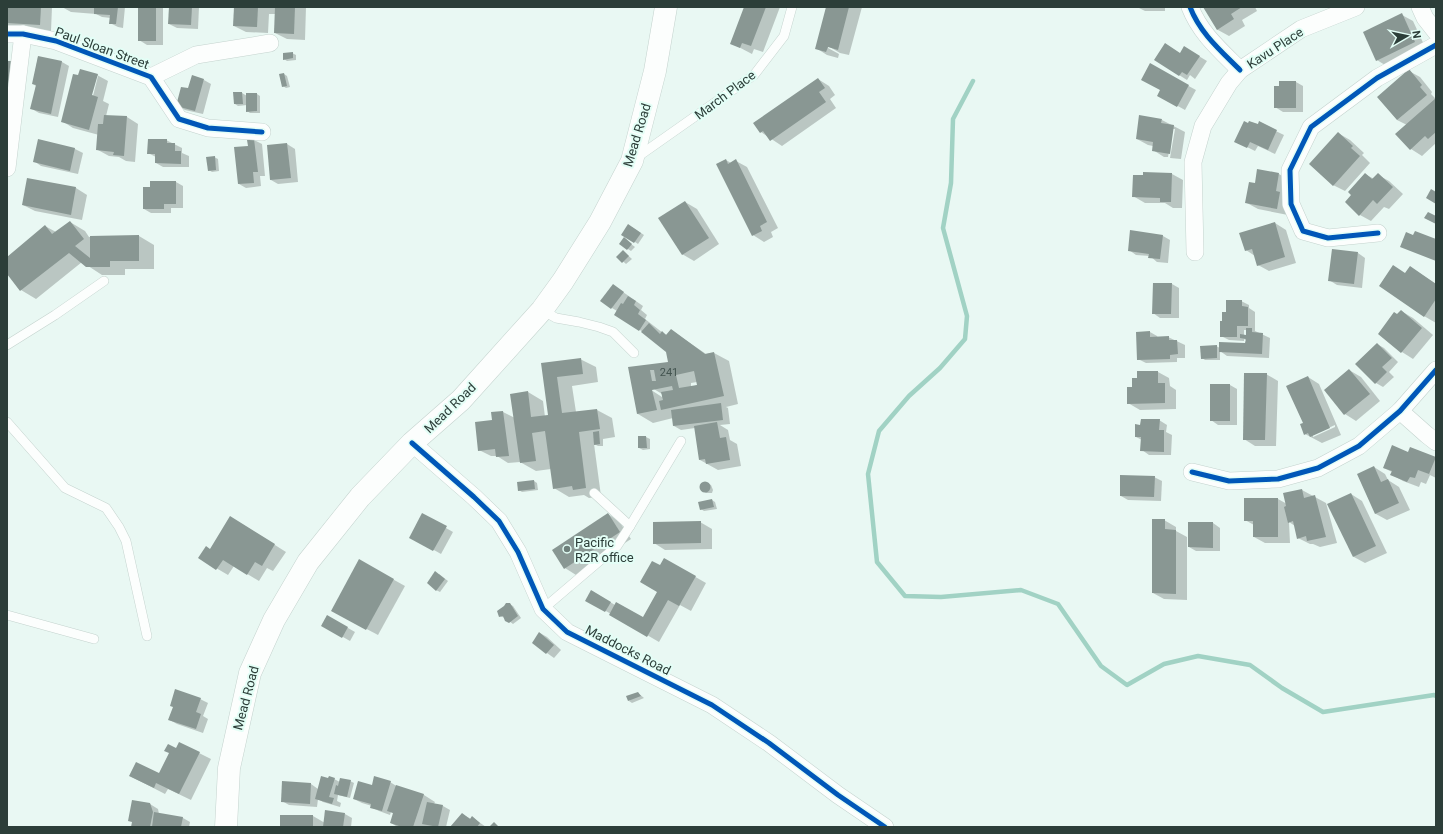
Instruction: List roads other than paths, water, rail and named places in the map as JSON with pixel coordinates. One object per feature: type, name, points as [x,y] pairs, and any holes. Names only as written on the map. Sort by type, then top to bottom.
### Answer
[{"type":"main road","name":"Mead Road","points":[[226,827],[229,768],[250,673],[274,620],[308,562],[360,496],[412,443],[462,400],[542,310],[563,281],[600,222],[632,161],[655,71],[666,7]]},
{"type":"street","points":[[1190,7],[1195,20],[1209,39],[1240,70]]},
{"type":"street","name":"Kavu Place","points":[[1195,252],[1193,162],[1203,126],[1229,83],[1240,70],[1302,29],[1356,7]]},
{"type":"street","points":[[1420,7],[1436,32]]},
{"type":"street","points":[[7,168],[15,34]]},
{"type":"street","name":"Paul Sloan Street","points":[[15,34],[56,41],[151,77],[179,119],[208,128],[262,132]]},
{"type":"street","points":[[151,77],[196,55],[270,43]]},
{"type":"street","points":[[1378,232],[1328,238],[1303,231],[1291,204],[1290,170],[1311,127],[1377,78],[1436,45]]},
{"type":"street","points":[[1192,472],[1229,480],[1278,479],[1318,468],[1360,446],[1400,411],[1436,370]]},
{"type":"street","points":[[1400,411],[1426,435],[1436,442]]},
{"type":"street","name":"Maddocks Road","points":[[412,443],[499,521],[518,552],[543,609],[567,632],[712,705],[769,743],[838,795],[885,827]]},
{"type":"lane","name":"March Place","points":[[632,161],[754,75],[784,36],[792,7]]},
{"type":"lane","points":[[7,345],[55,315],[104,281]]},
{"type":"lane","points":[[542,310],[556,318],[592,325],[613,332],[634,353]]},
{"type":"lane","points":[[7,422],[65,488],[106,508],[120,527],[126,541],[147,636]]},
{"type":"lane","points":[[543,609],[617,546],[681,441]]},
{"type":"lane","points":[[594,493],[630,526]]},
{"type":"lane","points":[[7,615],[94,639]]},
{"type":"waterway","points":[[973,81],[953,119],[951,183],[943,228],[967,316],[965,339],[940,368],[909,396],[879,431],[868,474],[877,562],[905,596],[941,597],[1021,590],[1058,604],[1101,666],[1127,685],[1164,664],[1198,656],[1250,665],[1282,688],[1323,712],[1434,695],[1436,696]]},
{"type":"place","name":"Pacific R2R office","points":[[567,549]]}]
